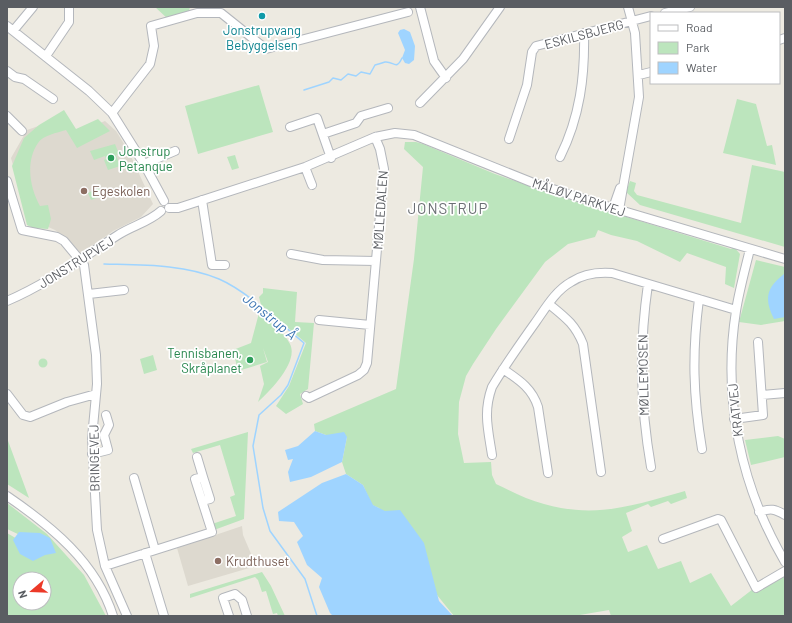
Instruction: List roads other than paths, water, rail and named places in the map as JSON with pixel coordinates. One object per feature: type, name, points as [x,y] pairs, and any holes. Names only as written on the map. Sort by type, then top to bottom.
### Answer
[{"type":"street","points":[[33,7],[10,29],[89,90],[112,113],[144,164],[163,206]]},
{"type":"street","points":[[46,56],[69,22],[68,7]]},
{"type":"street","points":[[420,7],[434,61],[446,78]]},
{"type":"street","points":[[420,103],[446,78],[463,58],[500,7]]},
{"type":"street","points":[[616,209],[624,178],[639,97],[639,75],[633,21],[628,7]]},
{"type":"street","points":[[669,12],[690,7]]},
{"type":"street","points":[[112,113],[150,64],[154,46],[151,26],[197,13],[221,13],[246,31],[266,49],[408,12]]},
{"type":"street","name":"ESKILSBJERG","points":[[509,139],[527,85],[532,52],[536,46],[650,16]]},
{"type":"street","points":[[560,157],[580,98],[585,62],[584,33]]},
{"type":"street","points":[[7,71],[15,77],[24,79],[53,99]]},
{"type":"street","points":[[639,75],[650,72]]},
{"type":"street","points":[[323,134],[356,123],[361,116],[388,108]]},
{"type":"street","points":[[7,116],[22,131]]},
{"type":"street","points":[[290,127],[317,118],[331,158]]},
{"type":"street","name":"MÅLØV PARKVEJ","points":[[375,137],[395,134],[414,135],[531,182],[785,259]]},
{"type":"street","name":"JONSTRUPVEJ","points":[[7,301],[36,288],[120,234],[154,217],[163,206],[178,208],[305,167],[331,158],[375,137]]},
{"type":"street","name":"MØLLEDALEN","points":[[306,396],[309,398],[358,375],[364,370],[367,363],[384,169],[380,150],[375,137]]},
{"type":"street","points":[[144,164],[174,151]]},
{"type":"street","points":[[305,167],[312,185]]},
{"type":"street","points":[[7,181],[22,230],[57,237],[64,241],[81,260]]},
{"type":"street","points":[[202,200],[212,266],[225,265]]},
{"type":"street","name":"KRATVEJ","points":[[750,249],[736,310],[731,372],[734,419],[741,456],[759,512],[785,562]]},
{"type":"street","name":"MØLLEDALEN","points":[[291,254],[323,260],[376,261]]},
{"type":"street","name":"BRINGEVEJ","points":[[81,260],[84,264],[96,349],[96,394],[92,454],[98,530],[104,566],[127,616]]},
{"type":"street","points":[[492,454],[486,415],[487,400],[492,387],[559,290],[570,282],[583,276],[598,273],[612,274],[736,310]]},
{"type":"street","name":"MØLLEMOSEN","points":[[648,284],[642,327],[641,363],[644,429],[651,467]]},
{"type":"street","points":[[89,294],[124,290]]},
{"type":"street","points":[[699,299],[695,330],[693,387],[702,449]]},
{"type":"street","points":[[549,304],[571,322],[578,331],[582,344],[601,472]]},
{"type":"street","points":[[319,320],[370,325]]},
{"type":"street","points":[[734,419],[764,415],[758,342]]},
{"type":"street","points":[[503,369],[523,383],[535,397],[538,407],[548,473]]},
{"type":"street","points":[[762,395],[785,393]]},
{"type":"street","points":[[7,394],[22,415],[30,417],[75,400],[96,394]]},
{"type":"street","points":[[92,454],[108,450],[104,434],[109,426],[106,415]]},
{"type":"street","points":[[104,566],[212,532],[195,479],[203,477],[197,457]]},
{"type":"street","points":[[134,478],[155,550]]},
{"type":"street","points":[[7,496],[46,524],[78,555],[98,584],[113,616]]},
{"type":"street","points":[[759,512],[770,508],[775,509],[785,515]]},
{"type":"street","points":[[663,539],[721,520],[756,588],[785,571]]},
{"type":"street","points":[[145,553],[164,616]]},
{"type":"street","points":[[229,616],[223,598],[235,594],[242,600],[247,616]]},
{"type":"water","points":[[404,29],[410,32],[415,46],[414,60],[409,64],[405,63],[402,58],[405,50],[398,33],[400,30]]},
{"type":"water","points":[[784,274],[785,317],[774,319],[769,306],[768,294],[773,284]]},
{"type":"water","points":[[315,431],[326,435],[344,432],[347,437],[342,462],[311,477],[290,482],[288,472],[293,459],[288,460],[285,450],[298,446]]},
{"type":"water","points":[[346,474],[363,485],[373,505],[385,511],[400,510],[424,543],[439,601],[453,616],[333,616],[330,613],[319,587],[322,578],[307,565],[297,542],[303,536],[294,522],[279,521],[278,512],[322,483]]},
{"type":"water","points":[[19,532],[40,533],[50,538],[56,553],[45,555],[33,561],[20,554],[13,540]]},
{"type":"waterway","points":[[304,90],[329,82],[333,78],[341,80],[348,74],[356,76],[361,72],[370,74],[375,65],[385,62],[396,65],[402,58]]},
{"type":"waterway","name":"Jonstrup Å","points":[[104,264],[162,266],[191,270],[219,279],[230,284],[252,299],[304,343],[288,385],[281,395],[259,415],[253,446],[263,508],[270,531],[305,579],[317,616]]},
{"type":"place","name":"Jonstrupvang Bebyggelsen","points":[[262,16]]},
{"type":"place","name":"Jonstrup Petanque","points":[[111,158]]},
{"type":"place","name":"Egeskolen","points":[[84,191]]},
{"type":"place","name":"Tennisbanen, Skråplanet","points":[[250,360]]},
{"type":"place","name":"Krudthuset","points":[[218,561]]},
{"type":"district","name":"JONSTRUP","points":[[448,208]]}]
